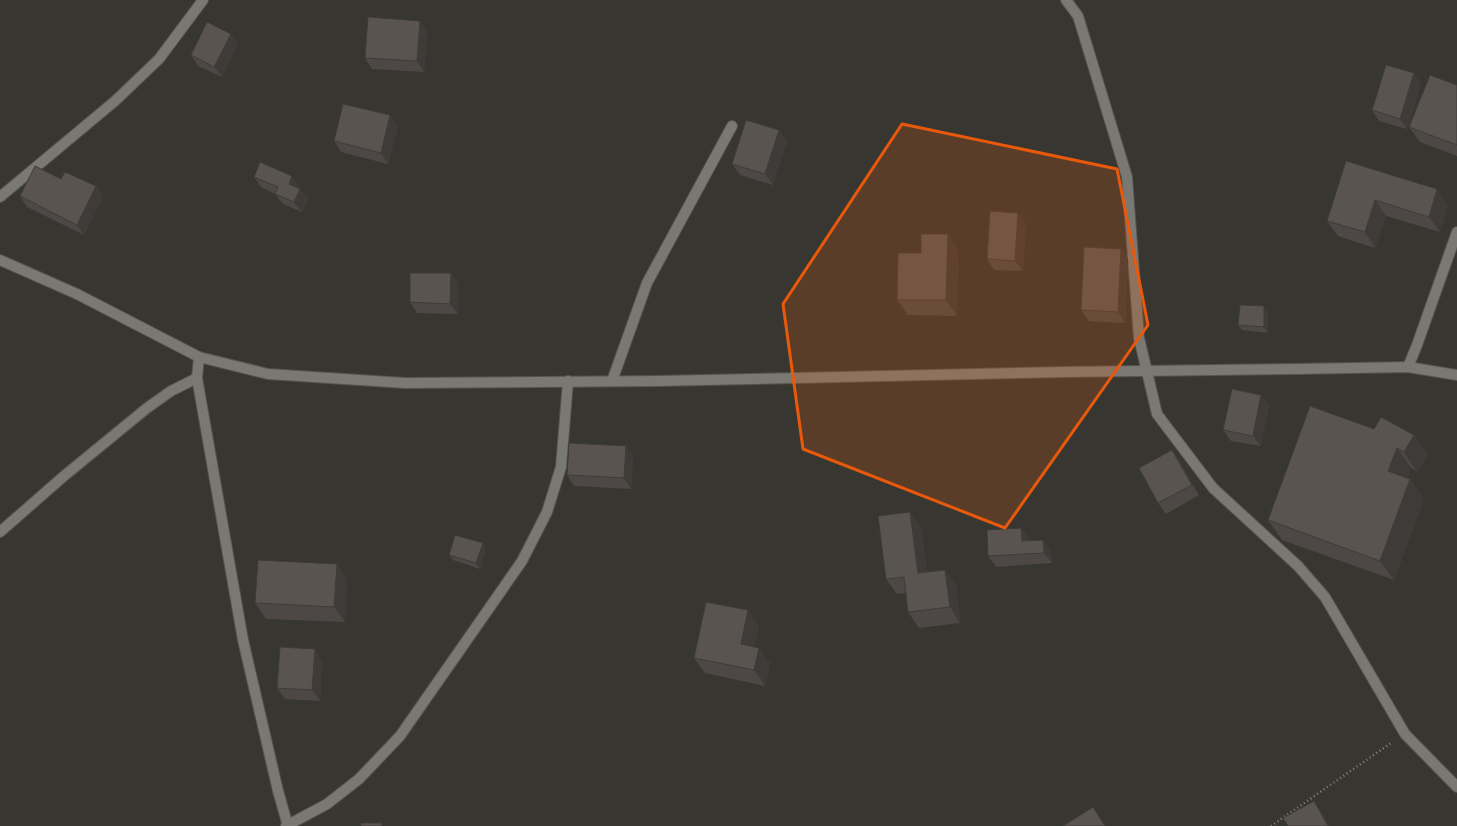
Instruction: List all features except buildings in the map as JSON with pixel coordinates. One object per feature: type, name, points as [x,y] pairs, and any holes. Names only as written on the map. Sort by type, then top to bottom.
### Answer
[{"type":"street","points":[[0,197],[115,101],[159,59],[203,0]]},
{"type":"street","points":[[1066,0],[1078,16],[1127,177],[1140,338],[1156,414],[1213,488],[1298,566],[1325,598],[1405,734],[1457,786]]},
{"type":"street","points":[[612,381],[647,283],[732,126]]},
{"type":"street","points":[[1408,366],[1417,345],[1457,232]]},
{"type":"street","points":[[0,260],[77,294],[200,357],[268,374],[405,383],[568,382],[1408,366],[1457,375]]},
{"type":"street","points":[[200,357],[197,378],[243,640],[287,826],[327,804],[359,779],[400,736],[522,562],[547,512],[560,467],[568,382]]},
{"type":"street","points":[[0,532],[64,476],[147,408],[171,391],[197,378]]},
{"type":"path","points":[[1271,826],[1405,734]]},
{"type":"highlighted area","points":[[902,124],[1117,169],[1148,325],[1005,528],[803,449],[783,304]]}]
